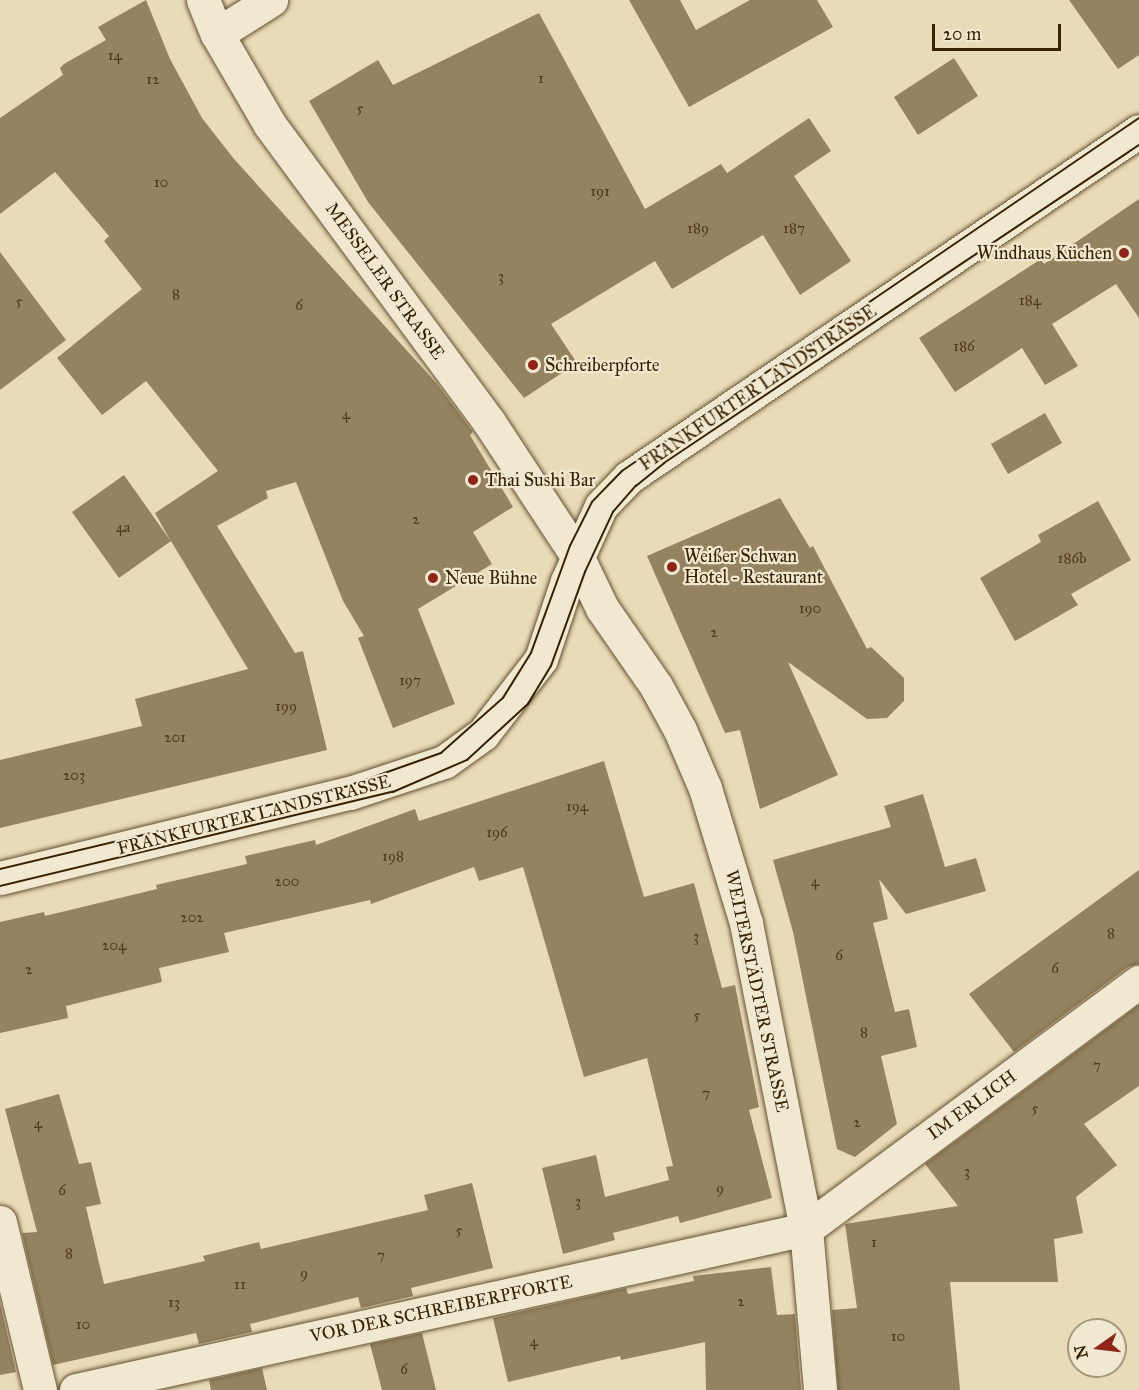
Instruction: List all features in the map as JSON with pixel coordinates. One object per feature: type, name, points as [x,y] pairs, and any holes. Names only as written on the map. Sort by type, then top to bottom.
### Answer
[{"type":"street","name":"MESSELER STRASSE","points":[[203,0],[217,34],[270,125],[489,422],[577,556]]},
{"type":"street","points":[[217,34],[271,0]]},
{"type":"street","name":"FRANKFURTER LANDSTRASSE","points":[[0,878],[350,793],[444,762],[483,734],[541,659],[577,556],[601,506],[629,477],[663,450],[1139,131]]},
{"type":"street","name":"WEITERSTÄDTER STRASSE","points":[[577,556],[602,608],[656,686],[680,730],[727,853],[746,923],[806,1229],[820,1390]]},
{"type":"street","name":"IM ERLICH","points":[[806,1229],[1139,982]]},
{"type":"street","points":[[0,1222],[40,1390]]},
{"type":"street","name":"VOR DER SCHREIBERPFORTE","points":[[76,1390],[806,1229]]},
{"type":"building","points":[[146,0],[170,59],[202,118],[234,159],[438,385],[473,432],[470,435],[513,507],[473,532],[492,564],[418,609],[455,704],[393,728],[358,638],[364,636],[343,601],[296,482],[266,491],[268,498],[217,526],[295,653],[303,651],[327,750],[0,828],[0,760],[142,726],[135,699],[248,669],[171,541],[119,578],[72,512],[124,475],[170,540],[155,513],[218,471],[146,381],[102,415],[57,358],[142,289],[104,241],[109,236],[55,172],[0,214],[0,118],[63,75],[60,68],[64,64],[106,40],[98,27]]},
{"type":"building","points":[[629,0],[680,0],[696,30],[750,0],[817,0],[833,27],[689,107]]},
{"type":"building","points":[[1069,0],[1139,0],[1139,55],[1118,69]]},
{"type":"building","points":[[539,13],[645,209],[721,164],[727,173],[809,118],[831,151],[794,176],[851,261],[800,295],[763,235],[672,289],[655,261],[551,324],[577,363],[524,398],[368,202],[309,101],[378,60],[393,85]]},
{"type":"building","points":[[954,58],[978,96],[918,135],[894,97]]},
{"type":"building","points":[[1139,199],[1139,318],[1116,284],[1052,324],[1078,366],[1045,385],[1022,348],[955,392],[919,338],[1041,259],[1044,264]]},
{"type":"building","points":[[0,252],[66,340],[0,390]]},
{"type":"building","points":[[1045,413],[1062,443],[1008,474],[991,444]]},
{"type":"building","points":[[780,498],[810,548],[813,546],[867,649],[871,647],[904,678],[904,701],[887,718],[867,719],[788,662],[838,775],[760,809],[740,730],[725,733],[647,556]]},
{"type":"building","points":[[1098,501],[1131,560],[1071,594],[1078,605],[1015,641],[980,578],[1041,542],[1038,535]]},
{"type":"building","points":[[604,761],[644,897],[694,883],[722,988],[735,985],[759,1107],[749,1110],[772,1198],[680,1223],[678,1216],[613,1233],[615,1240],[563,1254],[542,1168],[596,1155],[605,1197],[669,1180],[666,1167],[673,1166],[647,1058],[584,1077],[523,867],[479,881],[474,867],[371,904],[370,900],[224,933],[229,952],[159,968],[162,982],[66,1006],[68,1018],[0,1033],[0,922],[44,912],[45,916],[157,889],[156,885],[247,864],[245,856],[315,840],[316,845],[415,809],[419,821]]},
{"type":"building","points":[[923,794],[945,867],[976,858],[986,891],[906,914],[879,879],[888,919],[873,923],[895,1012],[909,1009],[917,1047],[881,1056],[897,1124],[855,1157],[837,1149],[793,932],[773,860],[891,827],[884,806]]},
{"type":"building","points":[[1139,870],[1139,964],[1128,967],[1014,1052],[969,994]]},
{"type":"building","points":[[1139,1005],[1139,1086],[1084,1124],[1117,1165],[1076,1197],[1083,1233],[1054,1239],[1058,1282],[950,1282],[960,1390],[838,1390],[832,1310],[857,1308],[845,1224],[958,1206],[925,1164]]},
{"type":"building","points":[[59,1094],[79,1164],[91,1162],[101,1204],[86,1207],[104,1284],[205,1261],[203,1256],[259,1242],[261,1249],[428,1210],[424,1195],[472,1183],[493,1268],[411,1288],[413,1296],[361,1308],[358,1297],[250,1324],[252,1332],[199,1344],[196,1333],[53,1365],[22,1233],[37,1232],[5,1109]]},
{"type":"building","points":[[771,1267],[777,1315],[795,1314],[801,1390],[706,1390],[705,1342],[621,1360],[620,1356],[508,1382],[493,1318],[626,1288],[628,1294],[694,1281],[693,1276]]},
{"type":"building","points":[[0,1303],[16,1372],[0,1375]]},
{"type":"building","points":[[422,1333],[436,1390],[382,1390],[370,1344]]},
{"type":"building","points":[[262,1368],[267,1390],[211,1390],[209,1380]]},
{"type":"tram line","points":[[0,869],[348,786],[441,753],[503,698],[531,653],[570,546],[592,502],[622,471],[1139,118]]},
{"type":"tram line","points":[[0,886],[393,792],[467,760],[528,704],[551,666],[585,572],[613,512],[636,486],[664,463],[1139,145]]},
{"type":"place","name":"Windhaus Küchen","points":[[1124,253]]},
{"type":"place","name":"Schreiberpforte","points":[[533,365]]},
{"type":"place","name":"Thai Sushi Bar","points":[[473,480]]},
{"type":"place","name":"Weißer Schwan Hotel - Restaurant","points":[[672,567]]},
{"type":"place","name":"Neue Bühne","points":[[433,578]]}]
